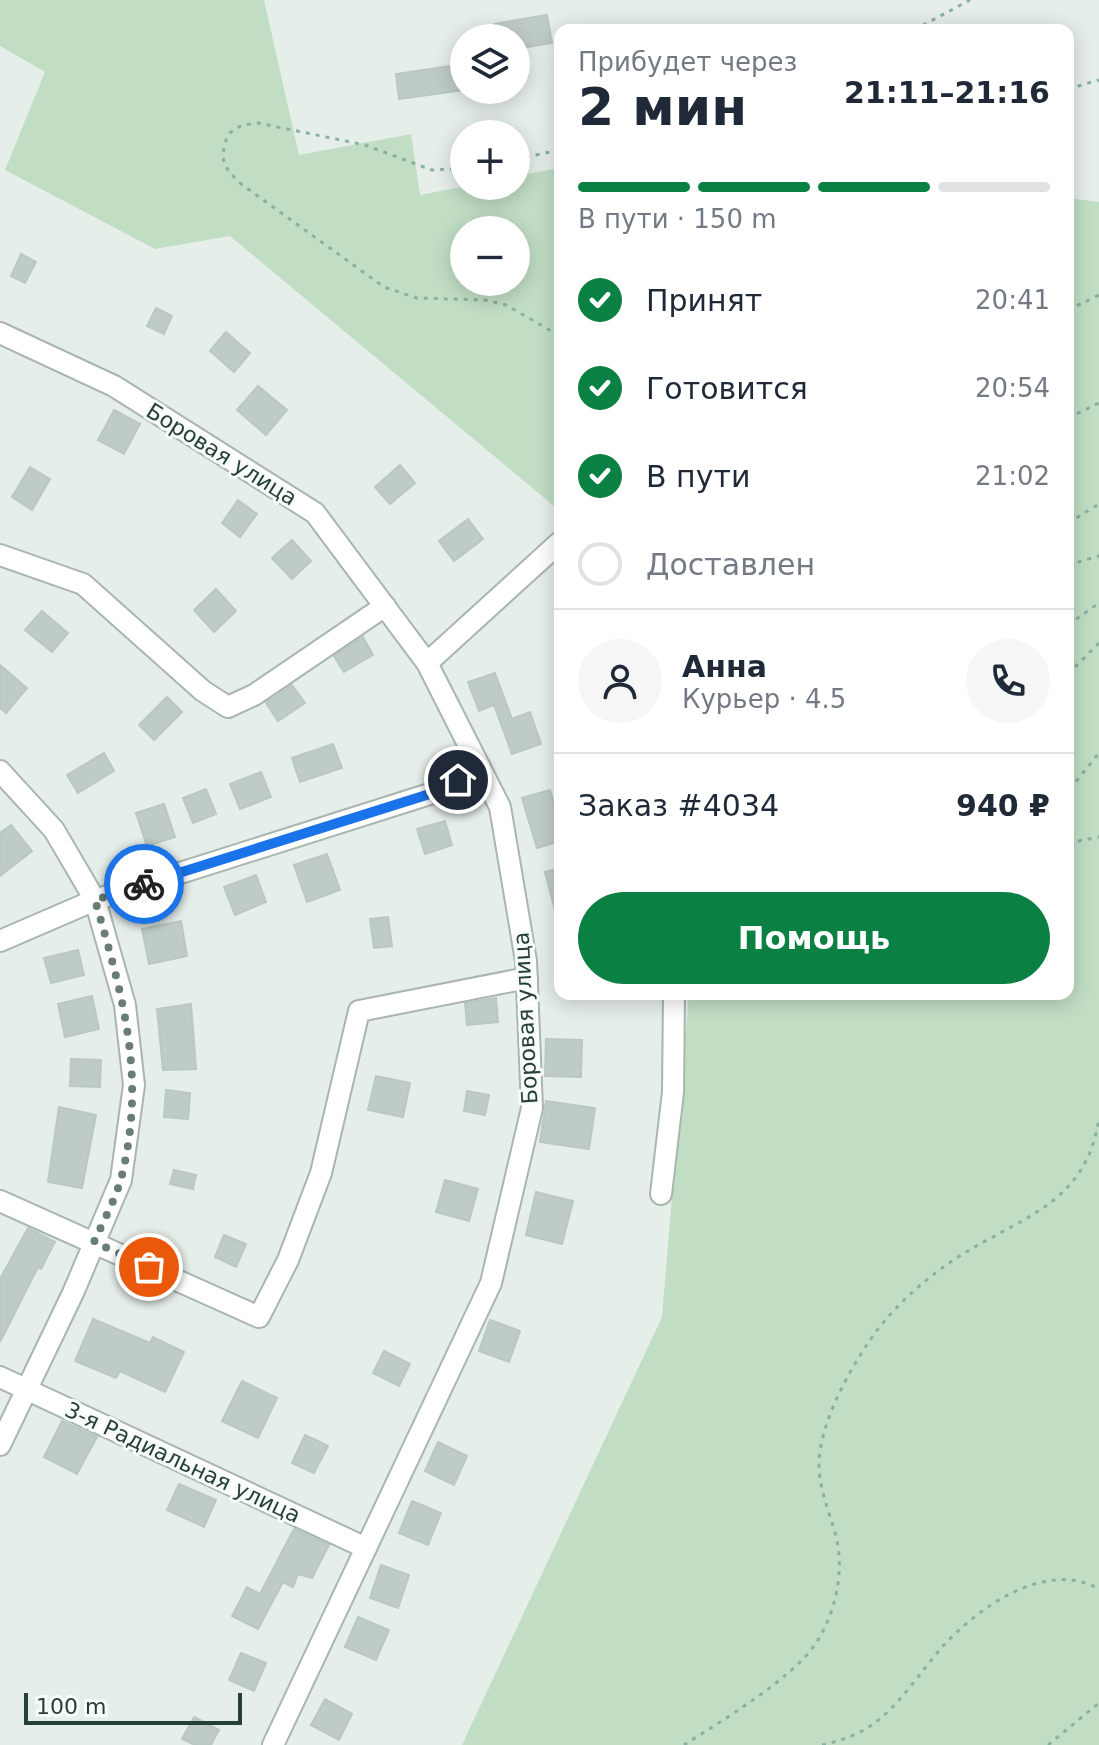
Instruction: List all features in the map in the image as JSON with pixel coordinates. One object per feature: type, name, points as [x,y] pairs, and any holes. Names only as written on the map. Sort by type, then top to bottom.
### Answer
[{"type":"street","name":"Боровая улица","points":[[0,333],[114,386],[315,513],[427,663],[500,807],[527,978],[532,1108],[491,1283],[273,1745]]},
{"type":"street","points":[[427,663],[554,547]]},
{"type":"street","points":[[0,555],[83,584],[203,691],[228,707],[254,695],[385,606]]},
{"type":"street","points":[[0,941],[95,900],[436,792],[480,767]]},
{"type":"street","points":[[0,771],[54,830],[95,900],[125,1005],[134,1085],[121,1180],[0,1445]]},
{"type":"street","points":[[0,1201],[259,1317],[288,1260],[321,1173],[359,1011],[527,978]]},
{"type":"street","points":[[661,1194],[673,1092],[674,1000]]},
{"type":"street","name":"3-я Радиальная улица","points":[[0,1377],[366,1548]]},
{"type":"path","points":[[925,24],[970,0]]},
{"type":"path","points":[[934,19],[934,24]]},
{"type":"path","points":[[1074,87],[1099,80]]},
{"type":"path","points":[[450,169],[432,170],[365,145],[258,123],[242,125],[228,134],[221,154],[227,170],[241,184],[384,287],[417,298],[485,300],[506,305],[554,333]]},
{"type":"path","points":[[530,156],[554,151]]},
{"type":"path","points":[[1074,307],[1099,295]]},
{"type":"path","points":[[1074,415],[1099,403]]},
{"type":"path","points":[[1074,519],[1099,504]]},
{"type":"path","points":[[1074,563],[1099,556]]},
{"type":"path","points":[[1074,621],[1099,603]]},
{"type":"path","points":[[1074,668],[1099,643]]},
{"type":"path","points":[[1074,784],[1099,753]]},
{"type":"path","points":[[1074,842],[1099,837]]},
{"type":"path","points":[[684,1745],[753,1700],[812,1649],[822,1633],[840,1572],[819,1460],[825,1430],[852,1368],[870,1339],[919,1284],[957,1258],[1049,1206],[1071,1188],[1089,1156],[1099,1118]]},
{"type":"path","points":[[822,1745],[845,1739],[874,1724],[946,1644],[1023,1588],[1058,1578],[1075,1579],[1099,1589]]},
{"type":"path","points":[[1048,1745],[1099,1703]]},
{"type":"green space","points":[[0,0],[264,0],[299,155],[411,134],[420,195],[450,189],[450,200],[530,200],[530,173],[554,169],[554,506],[230,236],[155,249],[5,170],[45,72],[0,46]]},
{"type":"green space","points":[[1074,199],[1099,202],[1099,1745],[462,1745],[662,1317],[688,1000],[1074,1000]]},
{"type":"building","points":[[547,15],[552,43],[530,47],[530,24],[494,24]]},
{"type":"building","points":[[450,66],[450,92],[399,99],[396,74]]},
{"type":"building","points":[[21,254],[36,262],[25,283],[11,276]]},
{"type":"building","points":[[156,308],[172,316],[164,334],[147,326]]},
{"type":"building","points":[[226,332],[250,353],[234,372],[210,351]]},
{"type":"building","points":[[258,386],[287,410],[266,435],[237,410]]},
{"type":"building","points":[[114,410],[140,424],[124,454],[98,440]]},
{"type":"building","points":[[400,465],[415,483],[390,504],[375,487]]},
{"type":"building","points":[[30,467],[50,479],[32,510],[12,497]]},
{"type":"building","points":[[238,500],[257,514],[240,537],[222,523]]},
{"type":"building","points":[[468,519],[483,539],[454,561],[439,541]]},
{"type":"building","points":[[292,540],[311,561],[292,579],[272,558]]},
{"type":"building","points":[[216,589],[236,611],[214,632],[194,610]]},
{"type":"building","points":[[42,611],[68,633],[52,652],[25,630]]},
{"type":"building","points":[[363,637],[373,655],[344,672],[334,656]]},
{"type":"building","points":[[0,665],[27,688],[6,713],[0,708]]},
{"type":"building","points":[[495,673],[512,719],[530,712],[541,744],[512,754],[494,705],[479,711],[468,682]]},
{"type":"building","points":[[292,685],[305,703],[278,721],[266,703]]},
{"type":"building","points":[[167,697],[182,712],[154,740],[139,725]]},
{"type":"building","points":[[333,744],[342,768],[300,782],[292,758]]},
{"type":"building","points":[[104,753],[114,771],[78,793],[67,775]]},
{"type":"building","points":[[261,772],[271,797],[240,809],[230,784]]},
{"type":"building","points":[[206,789],[216,814],[193,823],[183,798]]},
{"type":"building","points":[[550,790],[554,804],[554,843],[537,848],[522,798]]},
{"type":"building","points":[[164,804],[175,837],[147,846],[136,813]]},
{"type":"building","points":[[445,821],[452,845],[425,854],[417,829]]},
{"type":"building","points":[[11,825],[32,851],[0,876],[0,833]]},
{"type":"building","points":[[327,854],[340,890],[307,902],[294,865]]},
{"type":"building","points":[[554,870],[554,906],[545,872]]},
{"type":"building","points":[[256,875],[266,902],[235,915],[224,887]]},
{"type":"building","points":[[388,917],[392,946],[374,948],[370,919]]},
{"type":"building","points":[[181,921],[187,956],[149,964],[142,929]]},
{"type":"building","points":[[78,950],[84,975],[51,983],[44,958]]},
{"type":"building","points":[[92,996],[99,1029],[65,1037],[58,1004]]},
{"type":"building","points":[[496,998],[498,1022],[467,1025],[465,1003]]},
{"type":"building","points":[[191,1004],[196,1069],[163,1070],[157,1009]]},
{"type":"building","points":[[546,1039],[582,1040],[581,1077],[545,1076]]},
{"type":"building","points":[[71,1059],[101,1060],[100,1087],[70,1086]]},
{"type":"building","points":[[376,1076],[410,1083],[403,1117],[368,1110]]},
{"type":"building","points":[[166,1090],[190,1093],[188,1119],[164,1117]]},
{"type":"building","points":[[467,1091],[489,1095],[485,1115],[464,1111]]},
{"type":"building","points":[[546,1101],[595,1108],[589,1149],[540,1142]]},
{"type":"building","points":[[59,1107],[96,1115],[82,1188],[48,1182]]},
{"type":"building","points":[[174,1170],[196,1175],[193,1189],[170,1184]]},
{"type":"building","points":[[445,1180],[478,1189],[469,1221],[436,1212]]},
{"type":"building","points":[[536,1192],[573,1201],[562,1244],[526,1235]]},
{"type":"building","points":[[28,1228],[55,1242],[41,1269],[38,1267],[0,1342],[0,1279]]},
{"type":"building","points":[[224,1235],[246,1244],[236,1267],[215,1257]]},
{"type":"building","points":[[93,1319],[150,1343],[153,1337],[184,1352],[165,1392],[120,1371],[116,1378],[75,1361]]},
{"type":"building","points":[[490,1320],[520,1331],[509,1362],[479,1351]]},
{"type":"building","points":[[384,1351],[410,1364],[399,1386],[373,1373]]},
{"type":"building","points":[[242,1381],[277,1398],[258,1438],[222,1421]]},
{"type":"building","points":[[62,1421],[97,1437],[77,1474],[44,1457]]},
{"type":"building","points":[[305,1435],[328,1446],[314,1473],[292,1463]]},
{"type":"building","points":[[438,1442],[467,1456],[454,1485],[425,1471]]},
{"type":"building","points":[[179,1484],[216,1500],[204,1527],[167,1510]]},
{"type":"building","points":[[412,1501],[441,1513],[428,1545],[399,1533]]},
{"type":"building","points":[[294,1529],[329,1545],[312,1578],[298,1574],[293,1587],[283,1582],[258,1629],[232,1616],[247,1587],[260,1594]]},
{"type":"building","points":[[381,1565],[409,1575],[398,1608],[370,1598]]},
{"type":"building","points":[[358,1617],[389,1630],[376,1660],[345,1647]]},
{"type":"building","points":[[241,1653],[266,1663],[254,1691],[229,1680]]},
{"type":"building","points":[[325,1699],[352,1714],[339,1740],[311,1725]]},
{"type":"building","points":[[194,1717],[219,1730],[211,1745],[195,1745],[182,1739]]},
{"type":"way so far","points":[[144,884],[95,900],[125,1005],[134,1085],[121,1180],[94,1242],[149,1267]]},
{"type":"route","points":[[144,884],[436,792],[458,780]]}]
